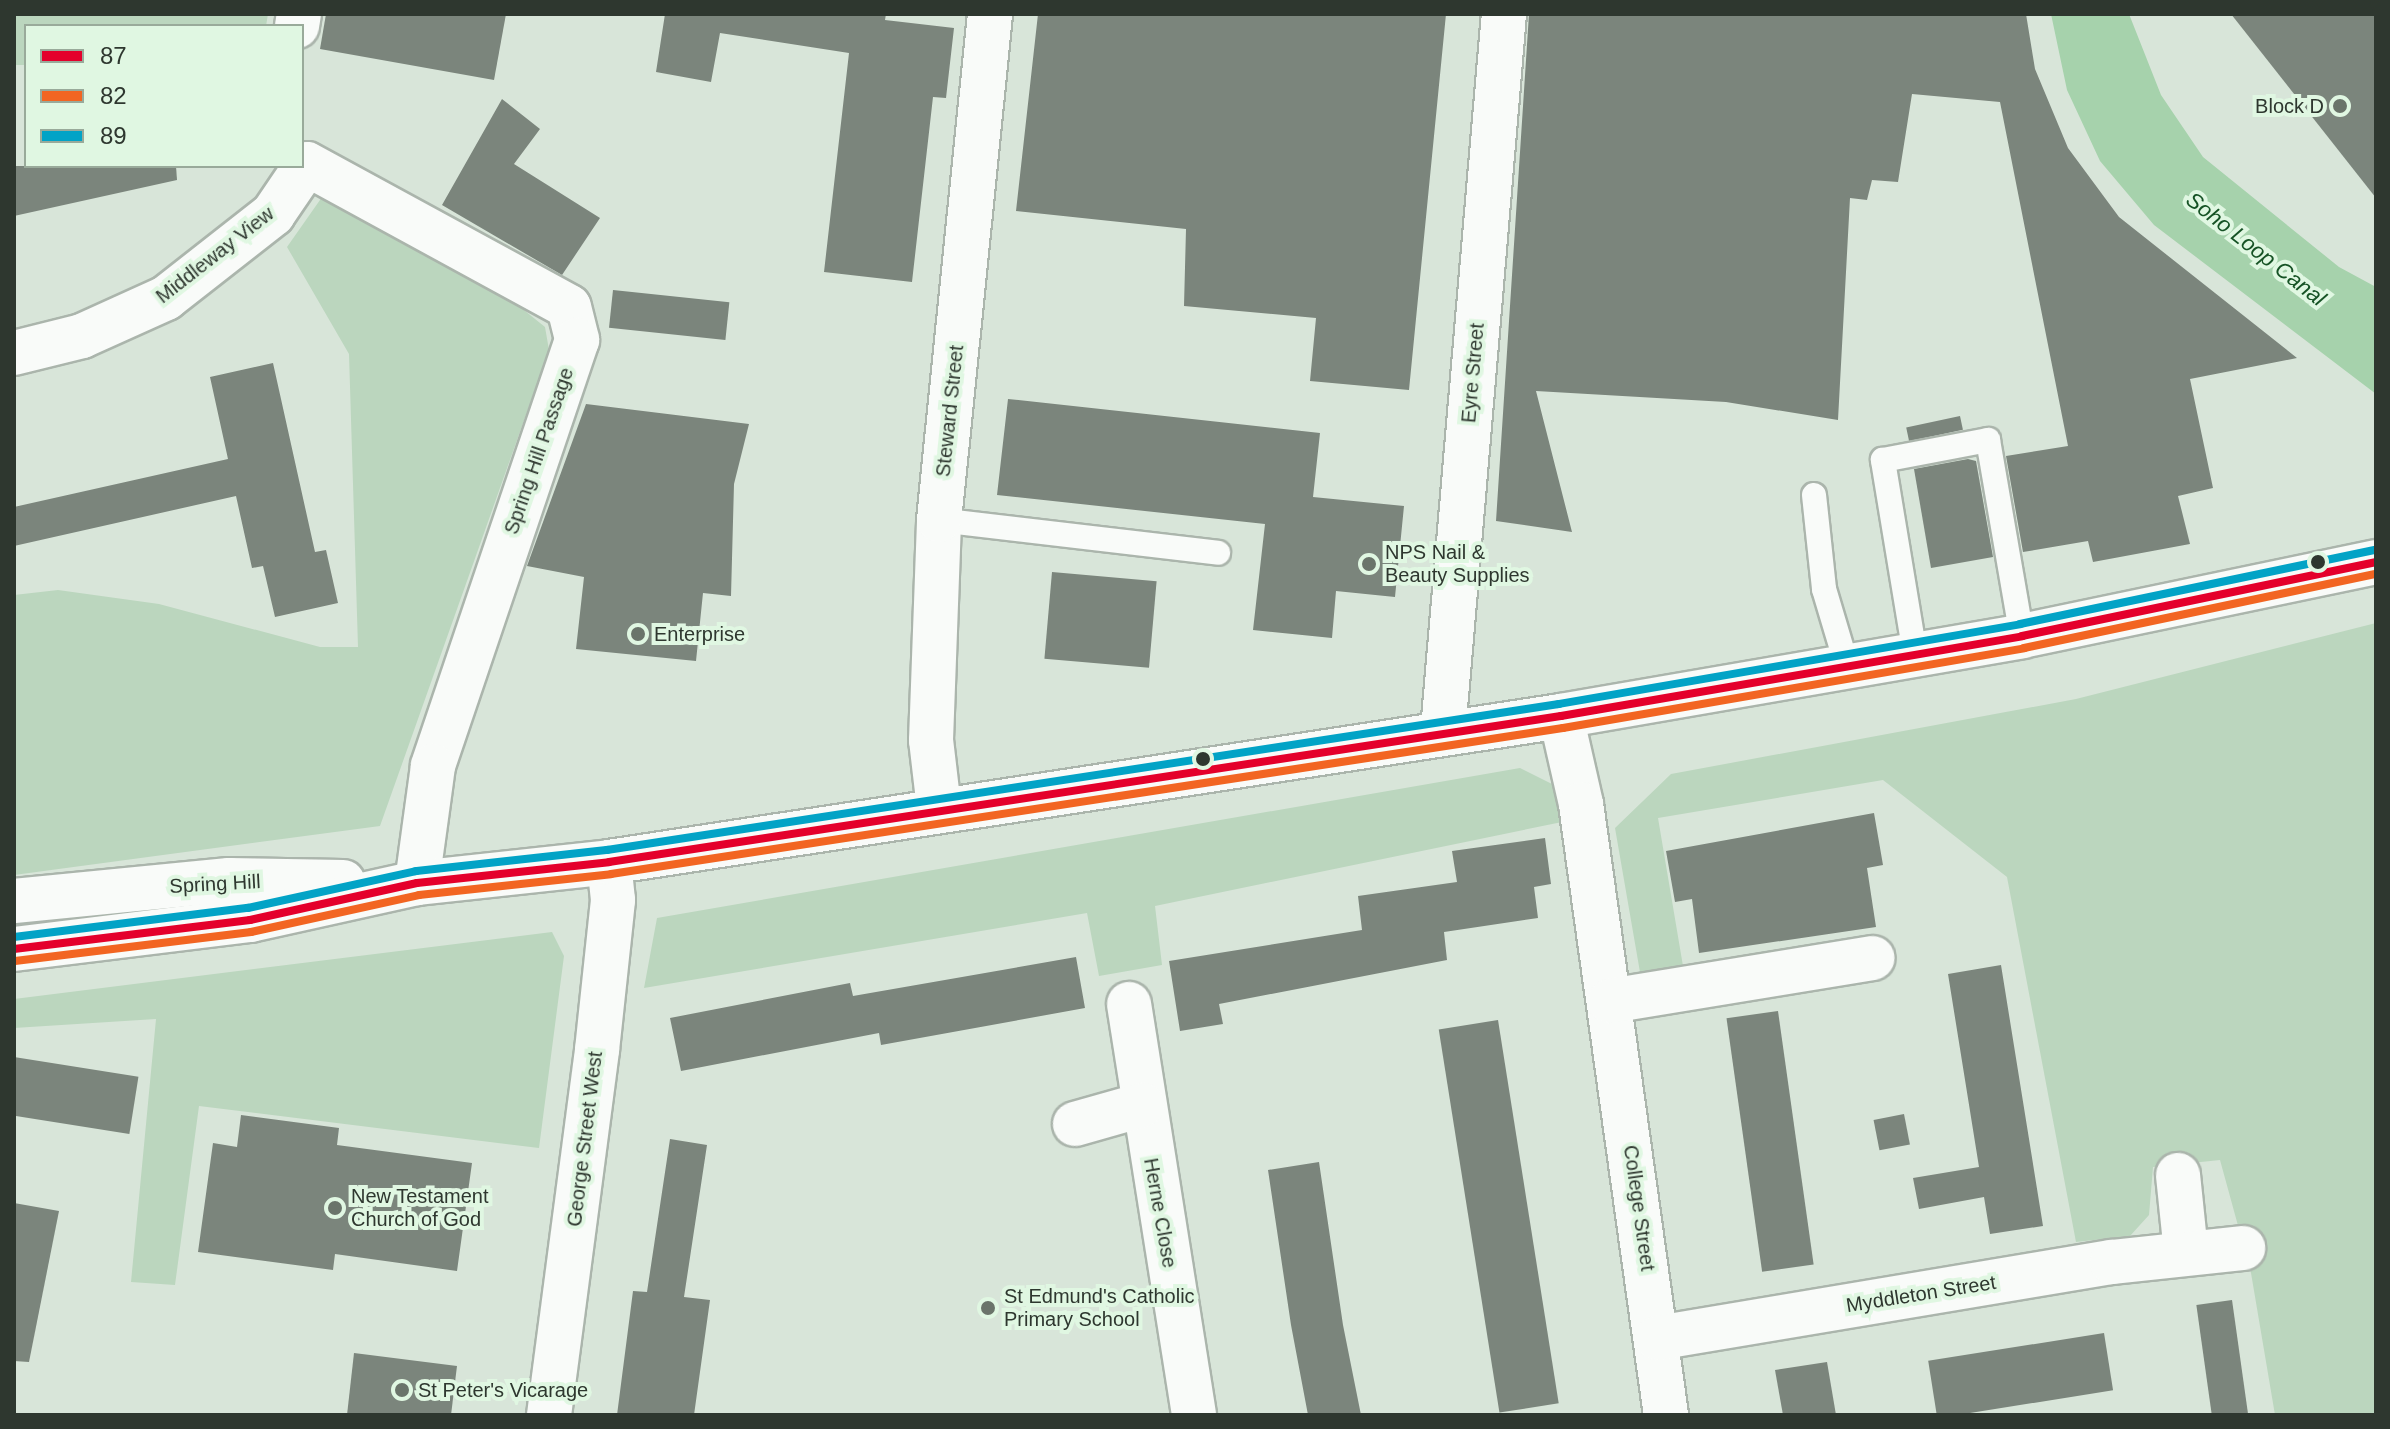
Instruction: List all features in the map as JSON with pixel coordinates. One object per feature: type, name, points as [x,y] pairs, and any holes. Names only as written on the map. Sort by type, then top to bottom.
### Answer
[{"type":"street","name":"Steward Street","points":[[939,808],[931,740],[939,520],[990,14]]},
{"type":"street","name":"Eyre Street","points":[[1443,731],[1504,14]]},
{"type":"street","name":"Spring Hill Passage","points":[[304,159],[569,307],[577,340],[433,766],[417,883]]},
{"type":"street","name":"Middleway View","points":[[14,353],[82,336],[166,298],[273,214],[299,168]]},
{"type":"street","name":"Spring Hill","points":[[14,949],[250,920],[417,883],[609,862],[939,808],[1443,731],[1561,716],[2022,636],[2376,562]]},
{"type":"street","name":"College Street","points":[[1561,716],[1610,1001],[1666,1415]]},
{"type":"street","name":"George Street West","points":[[549,1415],[597,1050],[613,900],[609,862]]},
{"type":"street","name":"Spring Hill","points":[[14,901],[229,880],[417,883]]},
{"type":"street","points":[[1610,1001],[1873,958]]},
{"type":"street","name":"Herne Close","points":[[1129,1004],[1142,1105],[1194,1415]]},
{"type":"street","points":[[1075,1124],[1142,1105]]},
{"type":"street","points":[[2178,1175],[2186,1253]]},
{"type":"street","name":"Myddleton Street","points":[[1657,1338],[2186,1253],[2243,1248]]},
{"type":"lane","points":[[1915,654],[1883,460],[1988,440],[2022,636]]},
{"type":"lane","points":[[1814,495],[1824,589],[1847,666]]},
{"type":"lane","points":[[939,520],[1218,553]]},
{"type":"shaded area","points":[[14,14],[268,14],[266,24],[24,24],[24,65],[14,65]]},
{"type":"shaded area","points":[[327,190],[448,249],[545,327],[549,350],[380,826],[14,875],[14,595],[58,590],[159,604],[320,647],[358,647],[349,354],[287,247]]},
{"type":"shaded area","points":[[2376,623],[2376,1415],[2275,1415],[2251,1273],[2220,1160],[2153,1167],[2149,1215],[2130,1236],[2076,1242],[2007,877],[1883,780],[1658,818],[1684,972],[1641,978],[1615,828],[1671,774],[2076,699]]},
{"type":"shaded area","points":[[1520,768],[1552,784],[1562,822],[1155,906],[1162,965],[1099,976],[1087,913],[644,988],[657,918]]},
{"type":"shaded area","points":[[552,932],[564,956],[539,1148],[199,1106],[175,1285],[131,1282],[156,1019],[14,1028],[14,999]]},
{"type":"water","name":"Soho Loop Canal","points":[[2051,14],[2129,14],[2161,95],[2203,157],[2339,267],[2376,287],[2376,394],[2154,225],[2100,161],[2067,90]]},
{"type":"building","points":[[326,14],[506,14],[494,80],[320,49]]},
{"type":"building","points":[[665,14],[886,14],[885,20],[954,28],[946,98],[933,97],[912,282],[824,272],[849,53],[720,33],[711,82],[656,72]]},
{"type":"building","points":[[1038,14],[1446,14],[1409,390],[1310,381],[1316,318],[1184,306],[1186,229],[1016,211]]},
{"type":"building","points":[[1529,14],[2026,14],[2035,69],[2068,148],[2119,217],[2297,358],[2190,379],[2213,488],[2178,496],[2190,544],[2093,562],[2088,541],[2023,552],[2006,456],[2068,446],[2000,102],[1912,94],[1898,182],[1872,180],[1867,200],[1850,198],[1838,420],[1726,402],[1536,391],[1572,532],[1496,521]]},
{"type":"building","name":"Block D","points":[[2231,14],[2376,14],[2376,198]]},
{"type":"building","points":[[502,99],[540,129],[514,164],[600,218],[562,275],[442,205]]},
{"type":"building","points":[[14,166],[176,168],[177,180],[14,216]]},
{"type":"building","points":[[613,290],[729,302],[725,340],[609,328]]},
{"type":"building","points":[[273,363],[315,552],[326,550],[338,603],[275,617],[263,566],[252,568],[236,496],[14,546],[14,507],[228,459],[210,377]]},
{"type":"building","points":[[1008,399],[1320,433],[1313,497],[1404,506],[1395,597],[1336,591],[1332,638],[1253,630],[1265,524],[997,495]]},
{"type":"building","points":[[586,404],[749,424],[734,484],[731,596],[703,593],[696,661],[576,649],[584,577],[527,566]]},
{"type":"building","points":[[1960,416],[1963,430],[1909,441],[1906,427]]},
{"type":"building","points":[[1968,459],[1976,461],[1993,557],[1931,568],[1914,469]]},
{"type":"building","points":[[1052,572],[1157,581],[1149,668],[1044,659]]},
{"type":"building","points":[[1874,813],[1883,865],[1867,868],[1876,927],[1699,953],[1692,899],[1675,902],[1666,851]]},
{"type":"building","points":[[1545,838],[1551,884],[1534,887],[1538,918],[1444,932],[1447,960],[1219,1004],[1223,1024],[1180,1031],[1169,961],[1362,930],[1358,896],[1457,882],[1452,851]]},
{"type":"building","points":[[1076,957],[1085,1008],[881,1045],[879,1033],[681,1071],[670,1018],[850,983],[853,996]]},
{"type":"building","points":[[2001,965],[2043,1226],[1990,1234],[1984,1197],[1919,1209],[1913,1178],[1979,1167],[1948,974]]},
{"type":"building","points":[[1778,1011],[1814,1265],[1762,1272],[1727,1018]]},
{"type":"building","points":[[1498,1020],[1559,1403],[1499,1413],[1439,1029]]},
{"type":"building","points":[[14,1057],[138,1077],[129,1134],[14,1116]]},
{"type":"building","points":[[1904,1114],[1910,1144],[1879,1150],[1874,1120]]},
{"type":"building","name":"New Testament Church of God","points":[[241,1115],[339,1128],[337,1145],[472,1163],[457,1271],[335,1254],[333,1270],[198,1252],[213,1143],[237,1147]]},
{"type":"building","points":[[670,1139],[707,1145],[684,1297],[710,1300],[694,1415],[617,1415],[633,1291],[647,1292]]},
{"type":"building","points":[[1319,1162],[1343,1325],[1361,1415],[1308,1415],[1291,1325],[1268,1170]]},
{"type":"building","points":[[14,1203],[59,1211],[29,1362],[14,1361]]},
{"type":"building","points":[[2232,1300],[2248,1415],[2212,1415],[2196,1305]]},
{"type":"building","points":[[2104,1333],[2113,1390],[1957,1415],[1937,1415],[1928,1361]]},
{"type":"building","name":"St Peter's Vicarage","points":[[354,1353],[457,1366],[451,1415],[347,1415]]},
{"type":"building","points":[[1827,1362],[1836,1415],[1783,1415],[1775,1370]]},
{"type":"transit line","name":"89","points":[[14,937],[248,908],[416,871],[607,850],[1559,704],[2020,624],[2374,550]]},
{"type":"transit line","name":"87","points":[[14,949],[250,920],[417,883],[609,862],[1561,716],[2022,636],[2376,562]]},
{"type":"transit line","name":"82","points":[[15,961],[251,932],[419,895],[611,874],[1563,728],[2024,648],[2376,574]]},
{"type":"place","name":"Block D","points":[[2340,106]]},
{"type":"place","name":"NPS Nail & Beauty Supplies","points":[[1369,564]]},
{"type":"place","name":"Enterprise","points":[[638,634]]},
{"type":"place","name":"New Testament Church of God","points":[[335,1208]]},
{"type":"place","name":"St Edmund's Catholic Primary School","points":[[988,1308]]},
{"type":"place","name":"St Peter's Vicarage","points":[[402,1390]]}]
